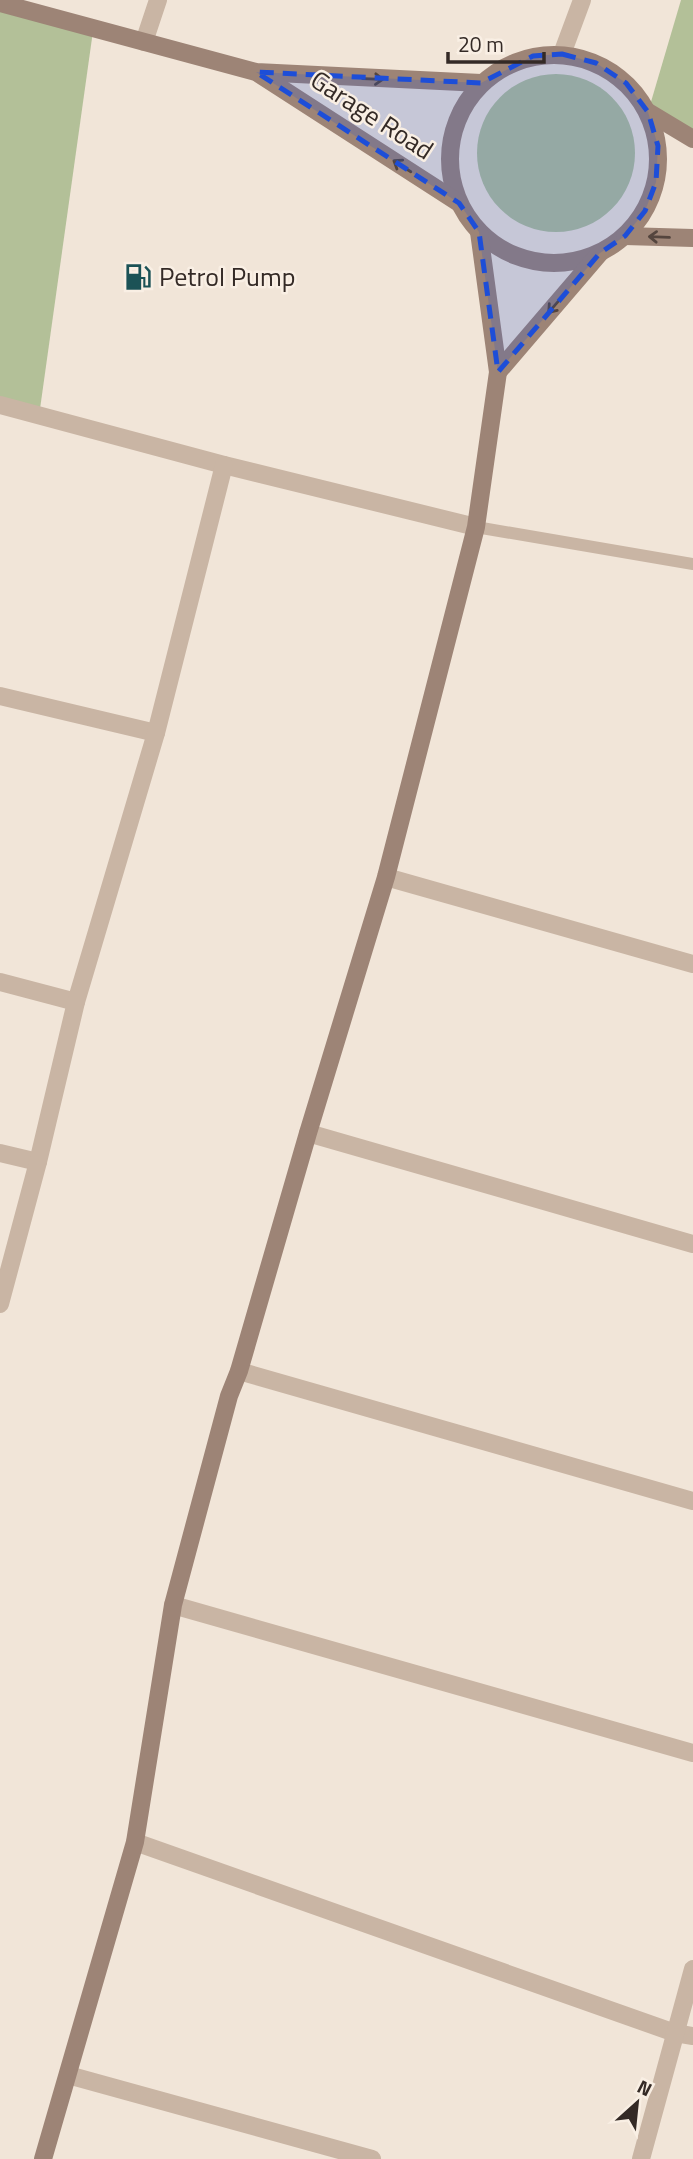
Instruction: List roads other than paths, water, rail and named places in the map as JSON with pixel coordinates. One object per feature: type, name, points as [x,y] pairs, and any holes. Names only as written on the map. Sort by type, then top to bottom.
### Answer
[{"type":"street","points":[[145,42],[158,0]]},
{"type":"street","points":[[562,54],[582,0]]},
{"type":"street","name":"Garage Road","points":[[0,3],[257,72],[481,83]]},
{"type":"street","points":[[498,372],[600,253],[625,236],[645,211],[656,182],[658,146],[648,112],[626,83],[596,64],[562,54],[533,56],[505,66],[481,83],[463,106],[451,138],[450,168],[459,202],[479,232],[508,253],[538,262],[569,262],[600,253]]},
{"type":"street","name":"Garage Road","points":[[257,72],[459,202]]},
{"type":"street","points":[[648,112],[693,139]]},
{"type":"street","points":[[43,2159],[135,1842],[173,1605],[229,1395],[239,1371],[386,877],[476,527],[498,372],[479,232]]},
{"type":"street","points":[[625,236],[693,237]]},
{"type":"street","points":[[0,405],[225,465],[476,527]]},
{"type":"street","points":[[0,1304],[38,1162],[76,1002],[156,733],[225,465]]},
{"type":"street","points":[[0,696],[156,733]]},
{"type":"street","points":[[386,877],[693,964]]},
{"type":"street","points":[[0,982],[76,1002]]},
{"type":"street","points":[[308,1133],[693,1244]]},
{"type":"street","points":[[0,1153],[38,1162]]},
{"type":"street","points":[[239,1371],[693,1501]]},
{"type":"street","points":[[173,1605],[693,1753]]},
{"type":"street","points":[[135,1842],[675,2034],[693,2036]]},
{"type":"street","points":[[641,2159],[693,1969]]},
{"type":"street","points":[[68,2076],[372,2159]]},
{"type":"lane","points":[[476,527],[693,564]]},
{"type":"place","name":"Petrol Pump","points":[[138,277]]}]
